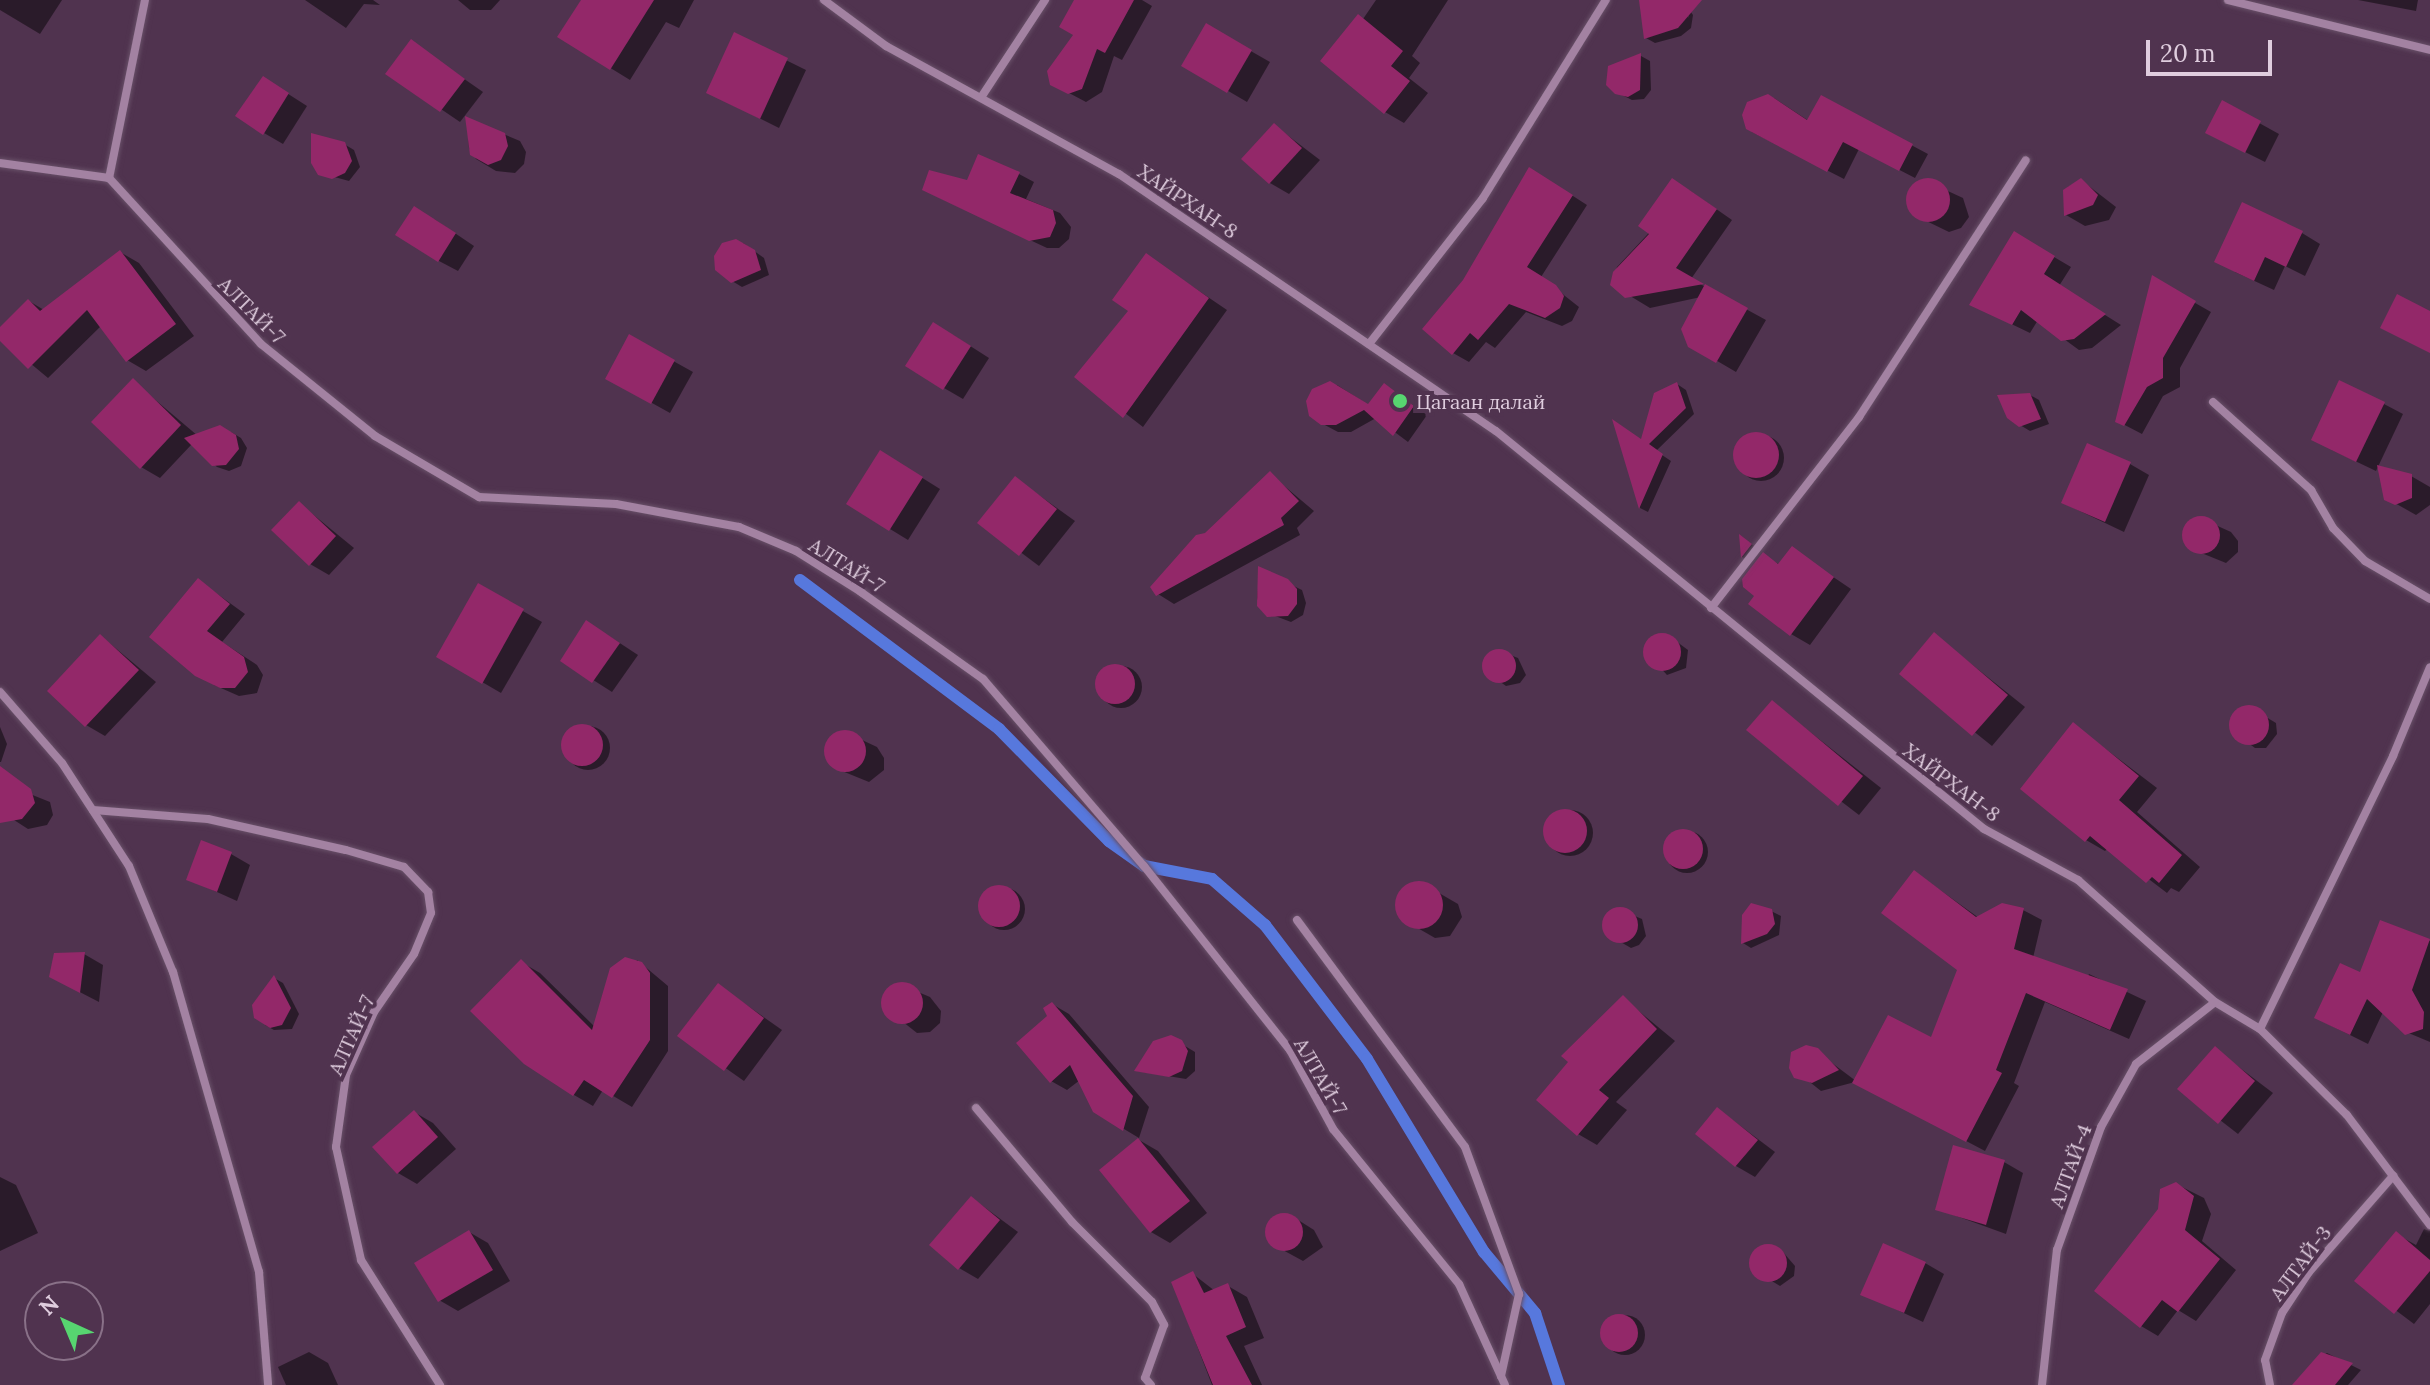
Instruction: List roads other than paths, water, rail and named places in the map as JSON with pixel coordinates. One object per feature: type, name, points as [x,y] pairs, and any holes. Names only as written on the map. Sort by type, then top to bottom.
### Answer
[{"type":"street","points":[[0,163],[109,178],[145,0]]},
{"type":"street","name":"ХАЙРХАН-8","points":[[824,0],[886,46],[1119,174],[1496,431],[1984,829],[2078,880],[2215,1002]]},
{"type":"street","points":[[982,96],[1045,0]]},
{"type":"street","points":[[1369,344],[1483,198],[1606,0]]},
{"type":"street","points":[[2228,0],[2430,50]]},
{"type":"street","points":[[1711,608],[1859,417],[2026,160]]},
{"type":"street","name":"АЛТАЙ-7","points":[[109,178],[261,344],[375,436],[479,497],[616,504],[739,527],[796,551],[861,592],[983,679],[1144,866],[1290,1050],[1333,1129],[1459,1284],[1503,1381]]},
{"type":"street","points":[[2213,402],[2311,490],[2333,528],[2365,561],[2430,599]]},
{"type":"street","points":[[2260,1029],[2393,756],[2430,667]]},
{"type":"street","points":[[0,692],[62,763],[129,866],[173,972],[259,1272],[268,1385]]},
{"type":"street","name":"АЛТАЙ-7","points":[[93,810],[208,819],[346,850],[404,867],[428,892],[431,913],[414,954],[374,1012],[346,1075],[336,1147],[361,1260],[440,1385]]},
{"type":"street","name":"АЛТАЙ-7","points":[[1297,920],[1465,1147],[1519,1294],[1503,1381]]},
{"type":"street","points":[[2215,1002],[2260,1029],[2347,1115],[2430,1225]]},
{"type":"street","name":"АЛТАЙ-4","points":[[2042,1385],[2057,1250],[2101,1127],[2136,1064],[2215,1002]]},
{"type":"street","points":[[976,1108],[1072,1222],[1152,1302],[1164,1325],[1145,1378],[1151,1385]]},
{"type":"street","name":"АЛТАЙ-3","points":[[2270,1385],[2265,1360],[2282,1313],[2309,1272],[2393,1176]]},
{"type":"waterway","points":[[800,580],[999,729],[1109,841],[1144,866],[1212,879],[1265,925],[1367,1059],[1484,1252],[1535,1313],[1559,1385]]},
{"type":"place","name":"Цагаан далай","points":[[1400,401]]}]
